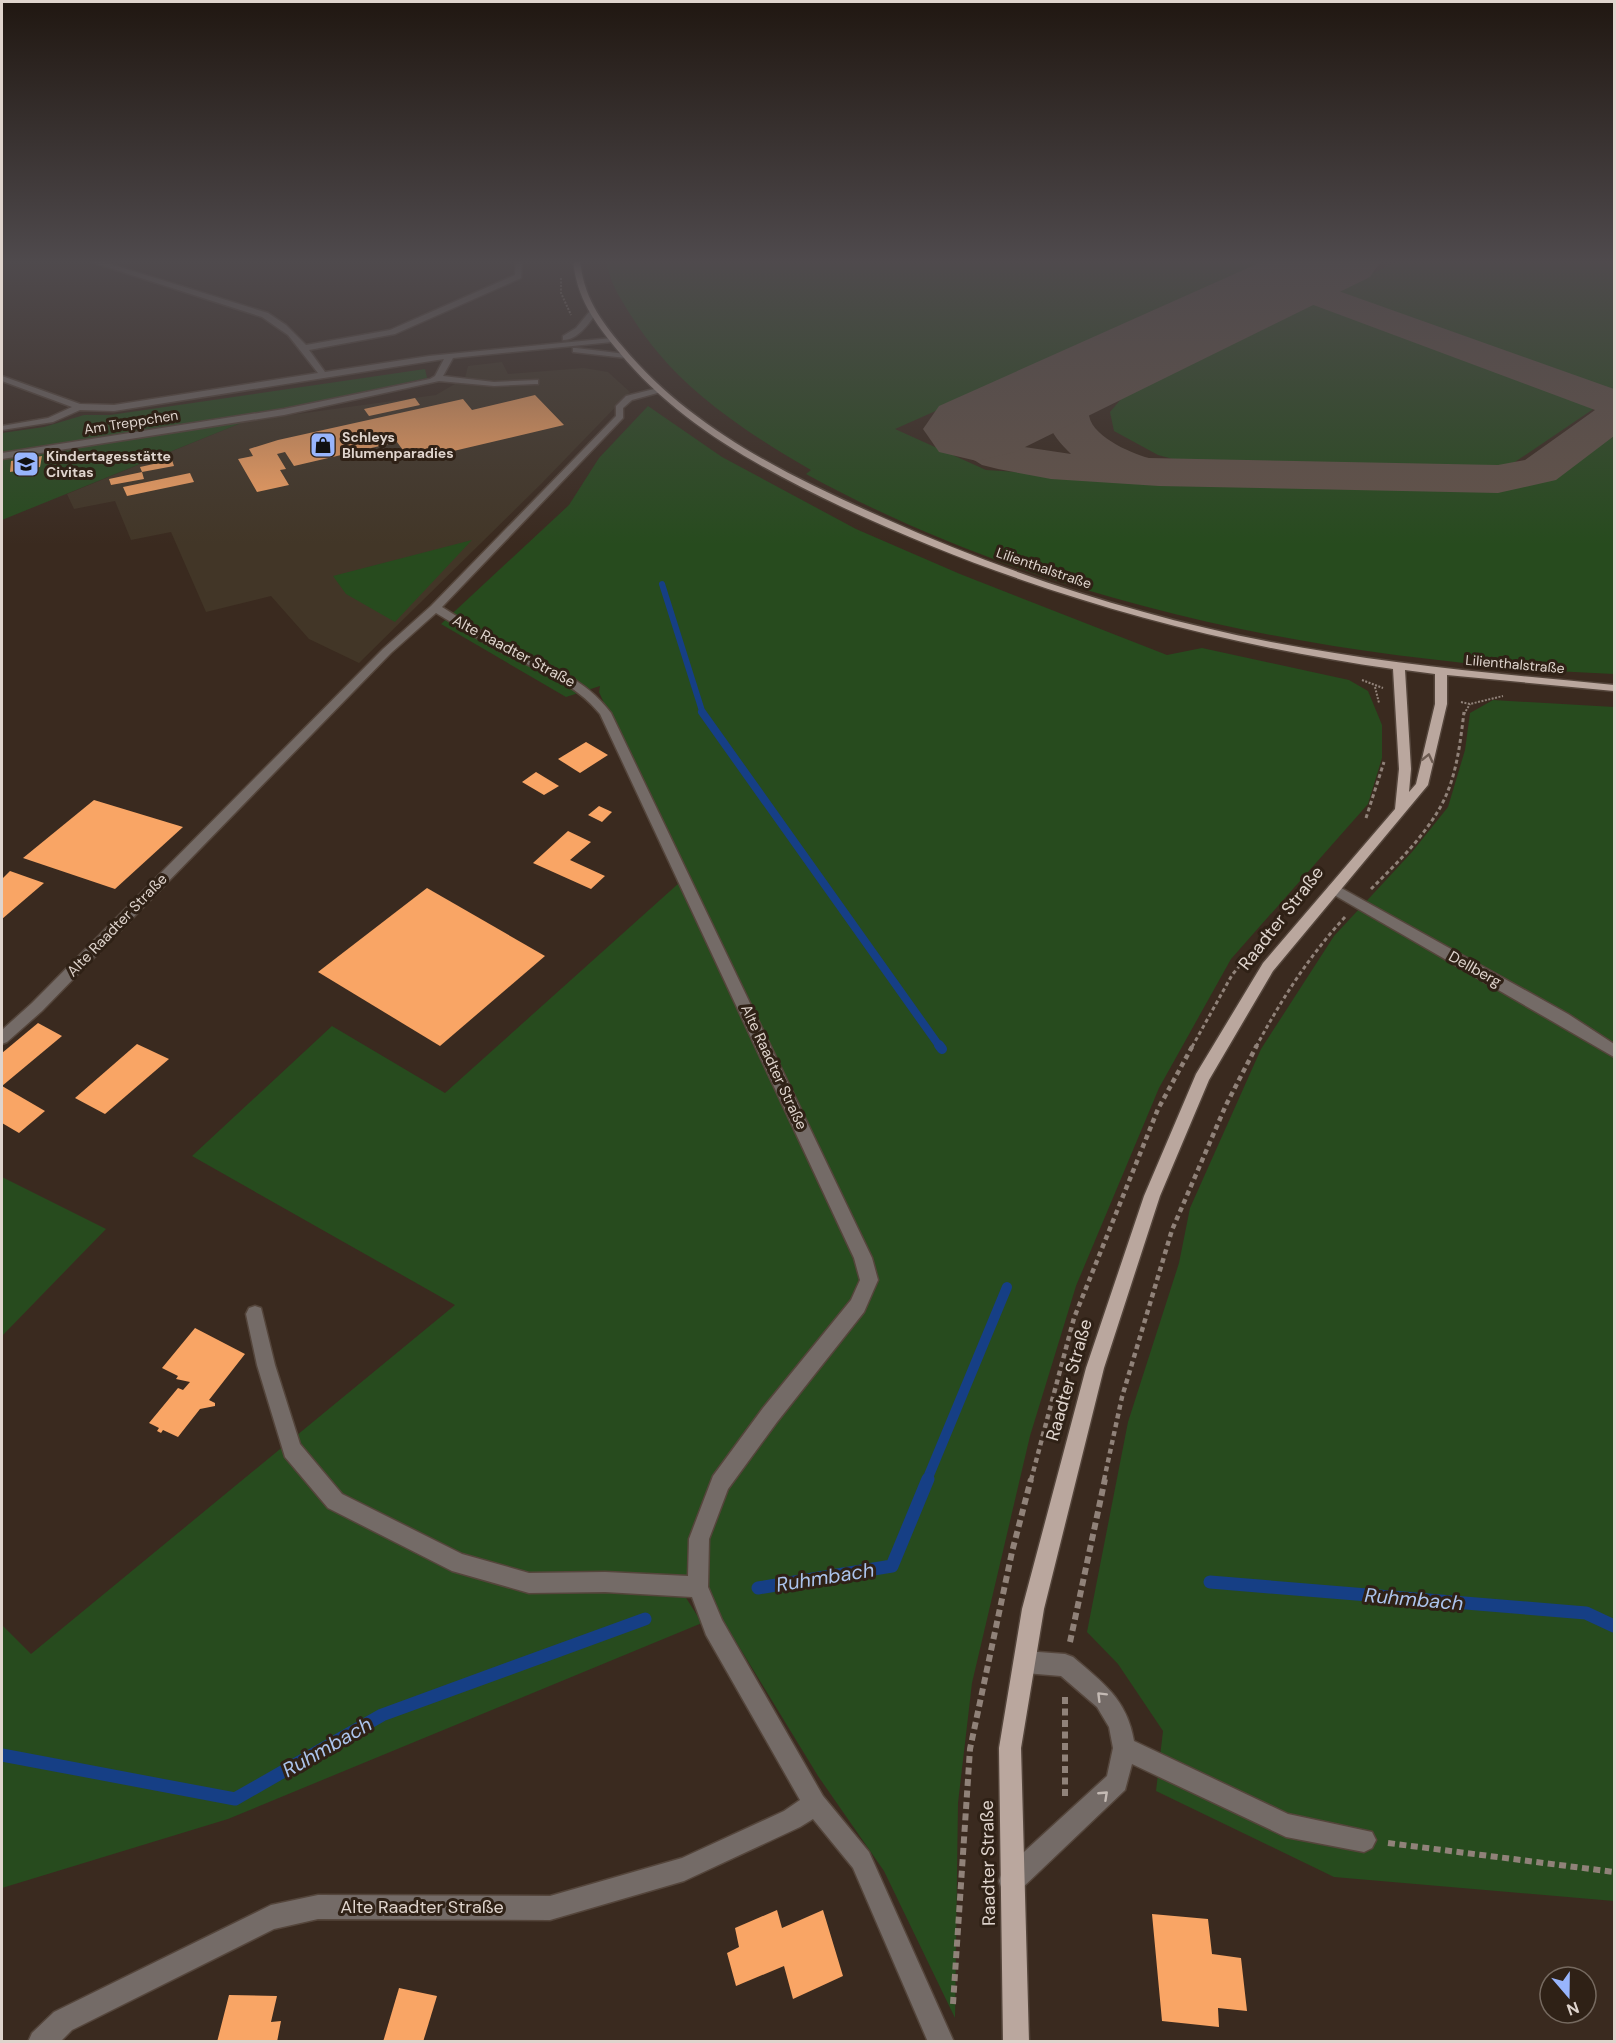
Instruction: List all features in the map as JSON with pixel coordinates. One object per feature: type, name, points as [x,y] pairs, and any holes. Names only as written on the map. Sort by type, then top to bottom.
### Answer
[{"type":"main road","name":"Lilienthalstraße","points":[[626,356],[658,390],[736,445],[829,497],[925,541],[1020,577],[1137,614],[1224,636],[1399,667],[1614,688]]},
{"type":"main road","points":[[1399,667],[1405,769],[1401,808]]},
{"type":"main road","name":"Raadter Straße","points":[[1016,2042],[1010,1748],[1033,1609],[1095,1368],[1152,1196],[1202,1078],[1268,968],[1422,785],[1441,704],[1442,672]]},
{"type":"street","points":[[309,354],[323,375]]},
{"type":"street","points":[[2,378],[79,407],[114,408],[465,354]]},
{"type":"street","points":[[609,354],[626,356]]},
{"type":"street","points":[[438,378],[450,356]]},
{"type":"street","name":"Am Treppchen","points":[[2,456],[284,412],[438,378],[494,384],[535,382]]},
{"type":"street","name":"Alte Raadter Straße","points":[[2,1038],[37,1007],[387,651],[435,608],[620,416],[619,408],[629,398],[658,390]]},
{"type":"street","points":[[2,428],[50,420],[79,407]]},
{"type":"street","name":"Alte Raadter Straße","points":[[435,608],[506,650],[573,681],[591,693],[605,713],[863,1258],[868,1280],[858,1306],[770,1415],[720,1483],[699,1539],[698,1587],[714,1627],[815,1804],[861,1860],[941,2042]]},
{"type":"street","name":"Dellberg","points":[[1334,889],[1563,1018],[1614,1051]]},
{"type":"street","points":[[255,1314],[266,1365],[292,1450],[335,1501],[459,1564],[529,1583],[605,1582],[698,1587]]},
{"type":"street","points":[[1011,1881],[1117,1782],[1124,1748],[1120,1724],[1105,1699],[1065,1665],[1025,1662]]},
{"type":"street","points":[[1124,1748],[1286,1825],[1364,1840]]},
{"type":"street","name":"Alte Raadter Straße","points":[[41,2042],[63,2020],[271,1917],[318,1907],[550,1908],[684,1869],[792,1819],[815,1804]]},
{"type":"path","points":[[1065,1831],[1065,1665],[1122,1397],[1172,1230],[1226,1105],[1277,1007],[1324,940],[1409,850],[1439,810],[1458,758],[1464,712],[1470,704]]},
{"type":"path","points":[[1364,1840],[1614,1872]]},
{"type":"shaded area","points":[[502,362],[508,374],[584,368],[608,372],[630,392],[541,484],[359,663],[309,639],[271,596],[206,612],[171,532],[131,540],[115,501],[74,509],[67,494],[246,421],[436,395],[465,378],[468,366]]},
{"type":"green space","points":[[660,354],[1063,354],[895,429],[986,470],[1204,483],[1509,487],[1548,481],[1614,433],[1614,674],[1510,667],[1405,656],[1301,641],[1198,620],[1097,593],[997,560],[900,521],[806,474],[811,470],[735,422],[689,385]]},
{"type":"green space","points":[[1204,354],[1614,354],[1614,395],[1512,464],[1494,468],[1188,463],[1158,455],[1114,431],[1110,412],[1128,391]]},
{"type":"green space","points":[[425,369],[427,378],[289,408],[2,452],[2,433],[44,427],[84,415],[110,415]]},
{"type":"green space","points":[[648,406],[722,457],[856,529],[960,574],[1167,655],[1202,648],[1349,680],[1368,691],[1382,725],[1382,758],[1368,804],[1231,959],[1159,1088],[1076,1286],[1030,1436],[972,1683],[958,1803],[955,2018],[884,1871],[818,1776],[694,1573],[668,1582],[676,1582],[702,1623],[228,1819],[2,1888],[2,1625],[31,1654],[455,1305],[192,1156],[332,1026],[445,1093],[679,883],[841,1227],[599,692],[600,686],[566,697],[441,624],[569,505],[599,458]]},
{"type":"green space","points":[[246,421],[2,520],[2,459]]},
{"type":"green space","points":[[472,540],[395,622],[346,594],[333,576]]},
{"type":"green space","points":[[1493,700],[1614,707],[1614,1901],[1334,1877],[1156,1791],[1163,1731],[1118,1664],[1087,1632],[1128,1422],[1179,1263],[1190,1208],[1261,1049],[1334,936],[1412,852],[1448,807],[1465,750],[1470,713]]},
{"type":"green space","points":[[2,1177],[106,1229],[2,1336]]},
{"type":"building","name":"Schleys Blumenparadies","points":[[535,395],[564,425],[411,461],[397,442],[294,466],[285,452],[277,454],[286,469],[280,470],[289,485],[257,492],[238,459],[253,456],[249,449],[278,440],[463,399],[472,410]]},
{"type":"building","points":[[415,398],[420,405],[369,416],[364,409]]},
{"type":"building","name":"Kindertagesstätte Civitas","points":[[42,456],[40,467],[10,472],[11,461]]},
{"type":"building","points":[[172,460],[174,466],[142,472],[140,467]]},
{"type":"building","points":[[142,472],[144,479],[111,485],[109,479]]},
{"type":"building","points":[[190,473],[194,482],[127,496],[123,487]]},
{"type":"building","points":[[586,742],[608,755],[580,773],[558,759]]},
{"type":"building","points":[[536,772],[559,786],[544,795],[522,782]]},
{"type":"building","points":[[94,800],[183,827],[115,889],[23,858]]},
{"type":"building","points":[[599,806],[612,812],[602,822],[588,815]]},
{"type":"building","points":[[568,831],[591,842],[570,860],[605,876],[591,889],[533,863]]},
{"type":"building","points":[[10,871],[44,883],[2,919],[2,879]]},
{"type":"building","points":[[427,888],[545,956],[440,1046],[318,972]]},
{"type":"building","points":[[38,1023],[62,1036],[2,1086],[2,1053]]},
{"type":"building","points":[[137,1044],[169,1059],[105,1114],[75,1098]]},
{"type":"building","points":[[2,1086],[45,1111],[19,1133],[2,1123]]},
{"type":"building","points":[[195,1328],[245,1354],[209,1400],[215,1403],[215,1406],[200,1409],[178,1437],[163,1430],[161,1433],[157,1431],[159,1428],[149,1423],[178,1388],[183,1390],[190,1382],[176,1379],[178,1376],[162,1368]]},
{"type":"building","points":[[777,1910],[782,1928],[823,1910],[843,1976],[793,1999],[784,1966],[736,1986],[727,1953],[739,1947],[735,1928]]},
{"type":"building","points":[[1152,1914],[1208,1919],[1212,1954],[1241,1958],[1247,2011],[1218,2008],[1219,2027],[1162,2021]]},
{"type":"building","points":[[399,1988],[437,1996],[423,2042],[383,2042]]},
{"type":"building","points":[[229,1995],[277,1996],[271,2022],[281,2021],[277,2042],[217,2042]]},
{"type":"waterway","points":[[662,584],[703,713]]},
{"type":"waterway","points":[[703,713],[940,1047]]},
{"type":"waterway","points":[[939,1045],[942,1049]]},
{"type":"waterway","points":[[927,1480],[1007,1287]]},
{"type":"waterway","name":"Ruhmbach","points":[[758,1588],[892,1566],[928,1479]]},
{"type":"waterway","name":"Ruhmbach","points":[[1210,1582],[1586,1613],[1614,1626]]},
{"type":"waterway","name":"Ruhmbach","points":[[2,1755],[235,1799],[382,1715],[645,1619]]},
{"type":"taxiway","points":[[1481,354],[1614,403]]},
{"type":"taxiway","points":[[1123,361],[1092,378],[1081,387],[1069,408],[1070,422],[1076,435],[1102,455],[1118,463],[1147,471]]},
{"type":"taxiway","points":[[977,429],[973,432],[973,441],[998,456],[1051,466],[1159,472],[1498,479],[1540,470],[1614,416]]},
{"type":"runway","points":[[977,429],[1136,354]]},
{"type":"place","name":"Schleys Blumenparadies","points":[[323,445]]},
{"type":"place","name":"Kindertagesstätte Civitas","points":[[26,464]]}]
